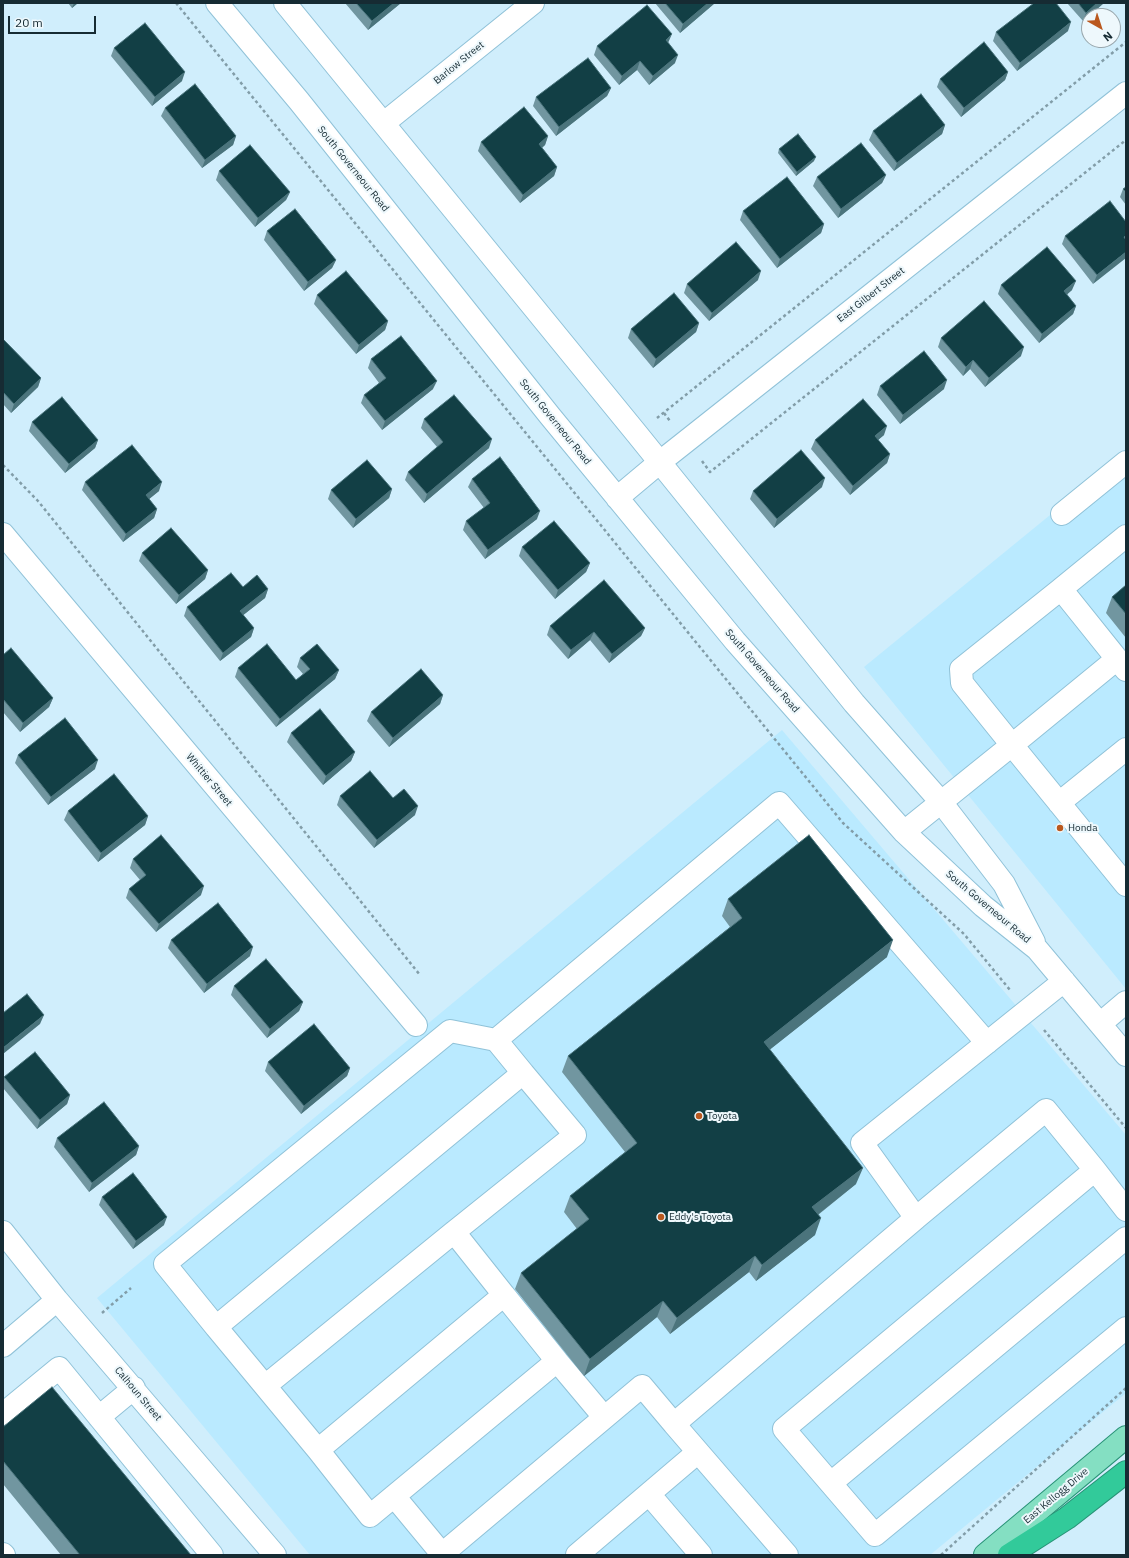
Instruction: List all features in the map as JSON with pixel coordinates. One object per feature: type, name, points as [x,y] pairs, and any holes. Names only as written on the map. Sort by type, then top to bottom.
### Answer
[{"type":"highway","points":[[1009,1555],[1067,1518],[1126,1472]]},
{"type":"main road","name":"East Kellogg Drive","points":[[985,1555],[1126,1437]]},
{"type":"street","name":"South Governeour Road","points":[[217,3],[304,107],[545,410],[735,641],[904,832],[983,906],[1037,948]]},
{"type":"street","name":"South Governeour Road","points":[[285,3],[638,434],[854,703],[941,802],[1004,884],[1037,948],[1126,1055]]},
{"type":"street","name":"Barlow Street","points":[[384,124],[534,3]]},
{"type":"street","name":"East Gilbert Street","points":[[618,498],[686,441],[1126,93]]},
{"type":"street","points":[[1062,514],[1126,462]]},
{"type":"street","name":"Whittier Street","points":[[3,534],[416,1025]]},
{"type":"street","points":[[1126,536],[961,669],[962,683],[1126,885]]},
{"type":"street","points":[[904,832],[1012,745],[1121,665],[1061,589]]},
{"type":"street","points":[[1059,803],[1126,749]]},
{"type":"street","points":[[496,1040],[779,803],[987,1043]]},
{"type":"street","points":[[916,1218],[862,1143],[1064,981]]},
{"type":"street","points":[[1100,1024],[1126,1002]]},
{"type":"street","points":[[265,1386],[454,1232],[575,1136],[496,1040],[450,1031],[165,1264],[216,1327],[318,1450],[370,1516],[557,1361]]},
{"type":"street","points":[[216,1327],[522,1073]]},
{"type":"street","points":[[674,1424],[916,1218],[1046,1110],[1126,1210]]},
{"type":"street","points":[[1095,1170],[784,1429],[875,1535],[1126,1328]]},
{"type":"street","name":"Calhoun Street","points":[[3,1232],[57,1300],[134,1388],[275,1555]]},
{"type":"street","points":[[454,1232],[557,1361],[604,1417]]},
{"type":"street","points":[[831,1483],[1126,1238]]},
{"type":"street","points":[[318,1450],[504,1294]]},
{"type":"street","points":[[3,1346],[57,1300]]},
{"type":"street","points":[[3,1414],[59,1368],[212,1555]]},
{"type":"street","points":[[394,1496],[442,1554],[642,1386],[787,1555]]},
{"type":"street","points":[[100,1417],[134,1388]]},
{"type":"street","points":[[577,1555],[698,1452]]},
{"type":"street","points":[[649,1494],[698,1554]]},
{"type":"path","points":[[638,434],[1126,42]]},
{"type":"path","points":[[664,413],[710,472],[1126,140]]},
{"type":"path","points":[[3,465],[43,507],[420,975]]},
{"type":"path","points":[[571,488],[594,469]]},
{"type":"path","points":[[941,1555],[1126,1388]]},
{"type":"shaded area","name":"Honda","points":[[1126,453],[1126,989],[864,667]]},
{"type":"shaded area","name":"Eddy's Toyota","points":[[782,730],[1126,1135],[1126,1393],[930,1555],[310,1555],[97,1298]]},
{"type":"building","points":[[356,3],[394,3],[372,21]]},
{"type":"building","points":[[665,3],[708,3],[683,24]]},
{"type":"building","points":[[1034,3],[1056,3],[1071,22],[1020,63],[996,32]]},
{"type":"building","points":[[1078,3],[1097,3],[1092,8],[1082,8]]},
{"type":"building","points":[[647,5],[672,34],[666,40],[678,55],[653,76],[640,61],[622,76],[597,46]]},
{"type":"building","points":[[145,23],[185,72],[155,97],[114,48]]},
{"type":"building","points":[[984,42],[1008,72],[964,108],[940,79]]},
{"type":"building","points":[[588,58],[611,88],[559,127],[536,97]]},
{"type":"building","points":[[195,84],[236,136],[205,160],[165,108]]},
{"type":"building","points":[[921,94],[945,125],[897,163],[873,131]]},
{"type":"building","points":[[524,107],[548,136],[539,144],[557,167],[523,195],[481,142]]},
{"type":"building","points":[[798,134],[816,157],[797,172],[779,149]]},
{"type":"building","points":[[861,143],[886,175],[841,209],[817,177]]},
{"type":"building","points":[[250,145],[290,192],[258,218],[219,171]]},
{"type":"building","points":[[787,177],[824,224],[780,259],[743,211]]},
{"type":"building","points":[[1110,201],[1126,222],[1126,235],[1124,237],[1126,240],[1126,252],[1097,275],[1065,236]]},
{"type":"building","points":[[295,209],[336,260],[308,282],[267,231]]},
{"type":"building","points":[[736,242],[761,271],[712,313],[687,284]]},
{"type":"building","points":[[1047,247],[1076,281],[1064,291],[1076,306],[1042,334],[1001,285]]},
{"type":"building","points":[[346,271],[388,321],[359,345],[317,295]]},
{"type":"building","points":[[674,293],[699,323],[656,359],[631,329]]},
{"type":"building","points":[[984,301],[1024,347],[989,378],[973,360],[966,367],[941,338]]},
{"type":"building","points":[[401,336],[437,381],[385,421],[364,395],[386,378],[371,359]]},
{"type":"building","points":[[3,339],[41,378],[14,404],[3,392]]},
{"type":"building","points":[[924,351],[947,380],[903,415],[880,386]]},
{"type":"building","points":[[454,395],[492,439],[427,494],[408,472],[443,442],[424,419]]},
{"type":"building","points":[[62,397],[98,440],[69,464],[32,422]]},
{"type":"building","points":[[863,399],[887,426],[875,436],[890,454],[853,486],[815,440]]},
{"type":"building","points":[[132,445],[162,482],[146,495],[157,509],[126,534],[85,482]]},
{"type":"building","points":[[801,450],[825,478],[777,519],[753,491]]},
{"type":"building","points":[[500,457],[540,511],[488,550],[466,521],[490,503],[472,479]]},
{"type":"building","points":[[367,460],[392,489],[356,519],[331,490]]},
{"type":"building","points":[[554,521],[590,563],[558,590],[522,547]]},
{"type":"building","points":[[171,528],[208,570],[179,595],[142,553]]},
{"type":"building","points":[[231,573],[243,587],[257,575],[268,589],[240,611],[254,628],[223,653],[187,607]]},
{"type":"building","points":[[604,580],[645,628],[612,654],[594,632],[571,650],[550,626]]},
{"type":"building","points":[[1126,585],[1126,614],[1112,597]]},
{"type":"building","points":[[267,644],[296,680],[310,669],[300,658],[317,644],[339,670],[280,719],[238,668]]},
{"type":"building","points":[[11,648],[53,698],[23,723],[3,699],[3,655]]},
{"type":"building","points":[[421,669],[443,695],[393,738],[371,712]]},
{"type":"building","points":[[320,709],[355,752],[326,776],[291,733]]},
{"type":"building","points":[[65,718],[98,760],[51,797],[18,755]]},
{"type":"building","points":[[370,771],[393,798],[404,789],[418,806],[377,840],[340,796]]},
{"type":"building","points":[[114,774],[148,816],[101,853],[68,811]]},
{"type":"building","points":[[161,835],[204,886],[159,924],[129,889],[146,875],[133,859]]},
{"type":"building","name":"Toyota","points":[[809,835],[893,940],[764,1042],[863,1168],[812,1207],[821,1218],[762,1265],[755,1256],[677,1318],[663,1301],[590,1359],[521,1273],[589,1219],[570,1196],[637,1143],[568,1056],[742,918],[728,899]]},
{"type":"building","points":[[218,903],[253,947],[207,984],[171,940]]},
{"type":"building","points":[[266,959],[303,1002],[270,1029],[234,986]]},
{"type":"building","points":[[27,994],[44,1015],[3,1048],[3,1013]]},
{"type":"building","points":[[314,1024],[350,1068],[304,1106],[268,1062]]},
{"type":"building","points":[[35,1052],[70,1095],[40,1120],[4,1077]]},
{"type":"building","points":[[104,1102],[139,1146],[92,1183],[57,1138]]},
{"type":"building","points":[[133,1173],[167,1217],[136,1241],[102,1197]]},
{"type":"building","points":[[52,1387],[191,1555],[80,1555],[3,1461],[3,1427]]},
{"type":"place","name":"Honda","points":[[1060,828]]},
{"type":"place","name":"Toyota","points":[[699,1116]]},
{"type":"place","name":"Eddy's Toyota","points":[[661,1217]]}]
